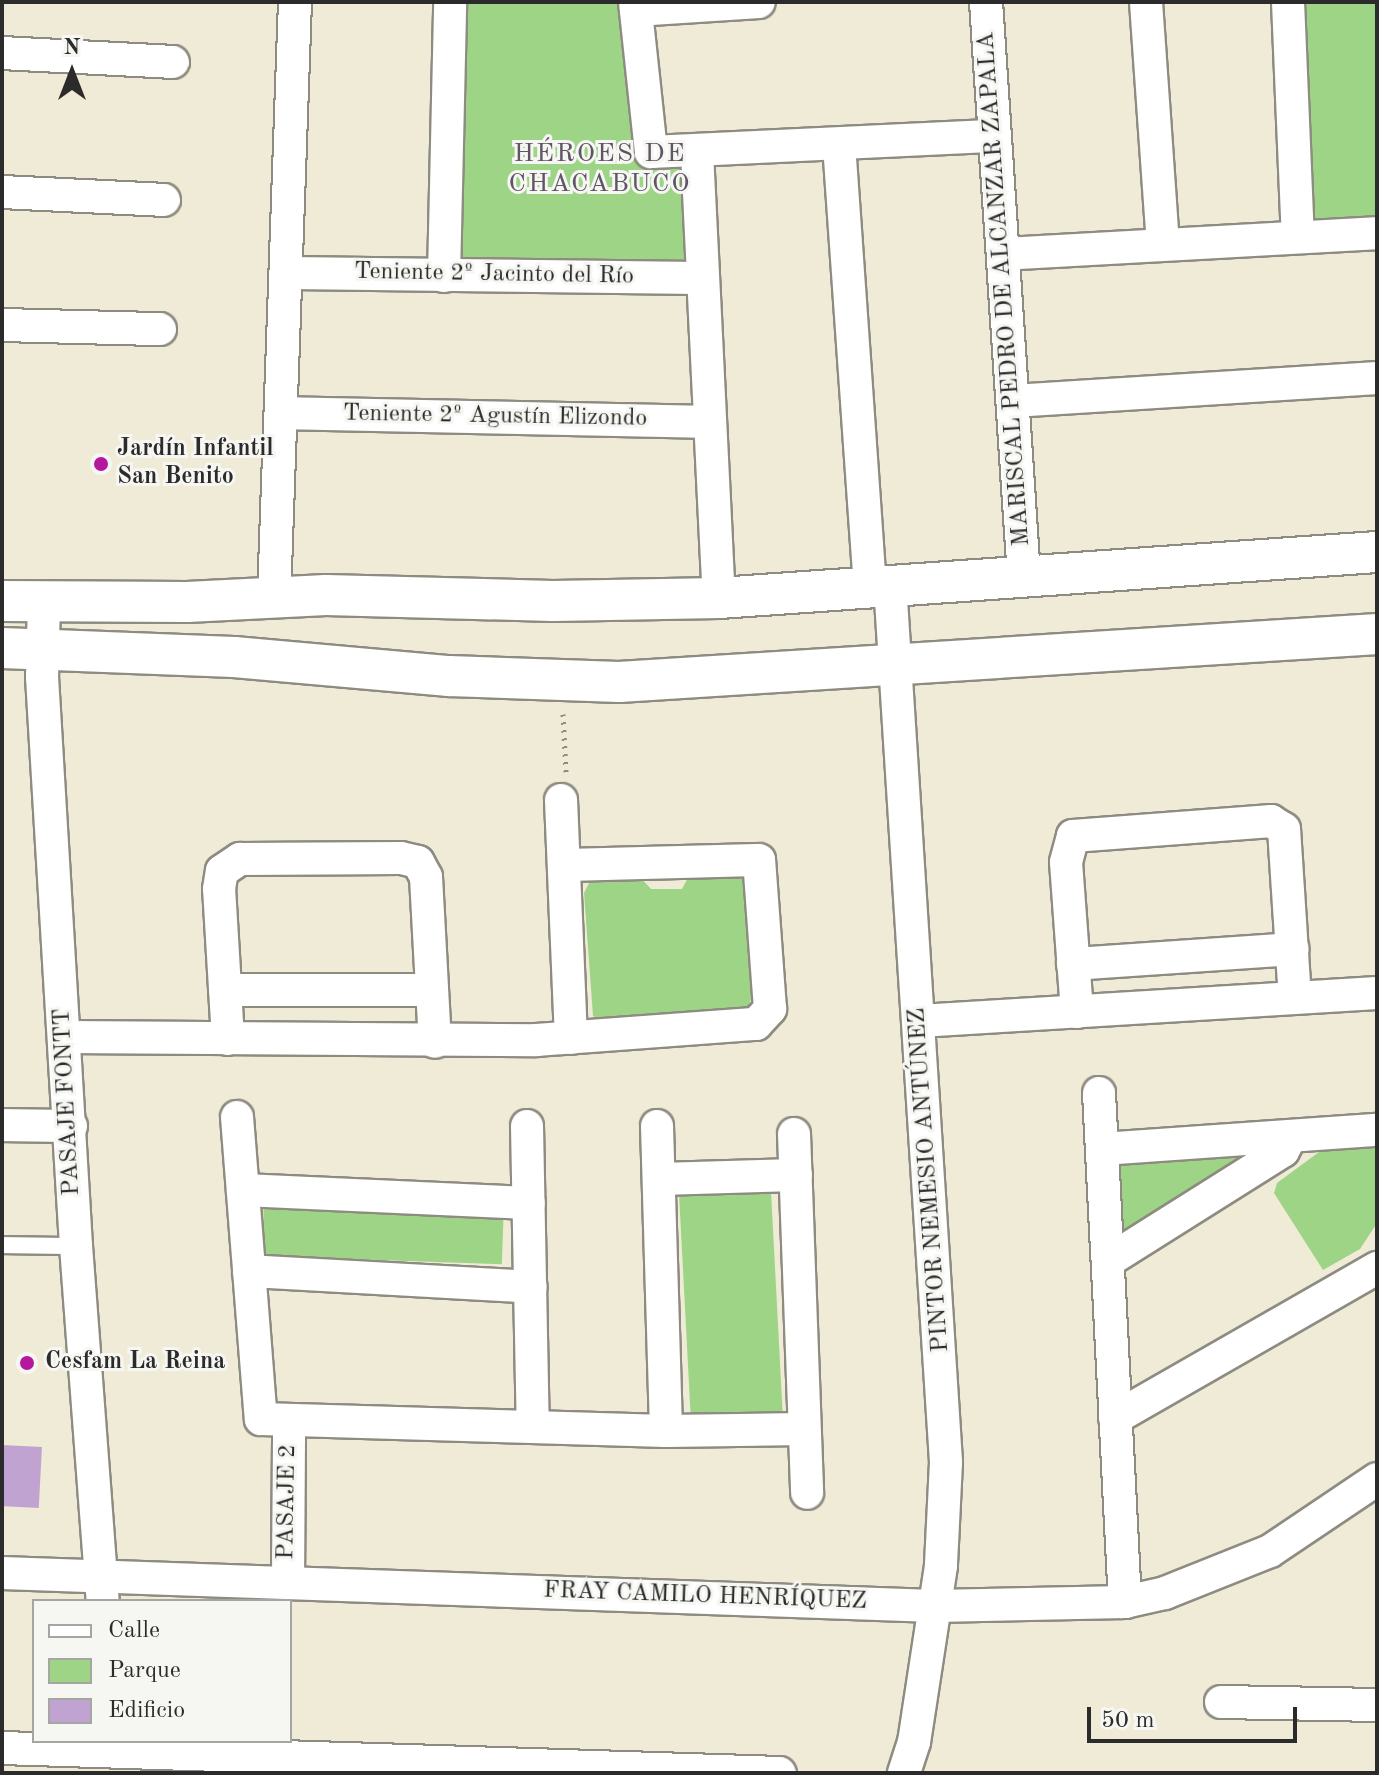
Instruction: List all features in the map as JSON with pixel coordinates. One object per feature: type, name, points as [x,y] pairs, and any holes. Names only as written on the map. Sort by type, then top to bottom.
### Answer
[{"type":"street","points":[[274,597],[295,2]]},
{"type":"street","points":[[444,276],[450,2]]},
{"type":"street","points":[[759,2],[636,6],[651,152],[995,136]]},
{"type":"street","name":"MARISCAL PEDRO DE ALCANZAR ZAPALA","points":[[986,2],[1024,577]]},
{"type":"street","points":[[1146,2],[1163,244]]},
{"type":"street","points":[[1288,2],[1298,237]]},
{"type":"street","points":[[2,53],[173,62]]},
{"type":"street","name":"PINTOR NEMESIO ANTÚNEZ","points":[[839,144],[880,585],[895,665],[946,1462],[945,1527],[914,1742],[904,1773]]},
{"type":"street","points":[[697,152],[719,598]]},
{"type":"street","points":[[2,192],[164,200]]},
{"type":"street","points":[[1003,254],[1377,233]]},
{"type":"street","name":"Teniente 2º Jacinto del Río","points":[[286,273],[703,278]]},
{"type":"street","points":[[2,325],[160,329]]},
{"type":"street","points":[[1013,401],[1377,378]]},
{"type":"street","name":"Teniente 2º Agustín Elizondo","points":[[281,413],[709,422]]},
{"type":"street","points":[[2,601],[187,602],[384,595],[623,602],[1377,552]]},
{"type":"street","name":"PASAJE FONTT","points":[[44,602],[42,650],[76,1246],[101,1589]]},
{"type":"street","points":[[2,648],[234,657],[462,677],[604,682],[1377,634]]},
{"type":"street","points":[[561,800],[571,1038]]},
{"type":"street","points":[[1077,1012],[1066,862],[1073,836],[1271,821],[1284,829],[1295,998]]},
{"type":"street","points":[[228,1039],[219,889],[222,871],[240,859],[401,858],[418,862],[426,877],[435,1042]]},
{"type":"street","points":[[65,1037],[435,1042],[571,1038],[756,1024],[770,1009],[759,860],[564,865]]},
{"type":"street","points":[[1073,964],[1292,949]]},
{"type":"street","points":[[225,990],[432,990]]},
{"type":"street","points":[[919,1021],[1377,993]]},
{"type":"street","points":[[1099,1093],[1125,1602]]},
{"type":"street","points":[[237,1117],[261,1419],[666,1431],[803,1429]]},
{"type":"street","points":[[2,1125],[71,1126]]},
{"type":"street","points":[[527,1126],[533,1425]]},
{"type":"street","points":[[657,1126],[666,1431]]},
{"type":"street","points":[[1102,1149],[1377,1130]]},
{"type":"street","points":[[794,1134],[807,1493]]},
{"type":"street","points":[[1108,1261],[1283,1151],[1291,1136]]},
{"type":"street","points":[[659,1179],[796,1175]]},
{"type":"street","points":[[243,1190],[529,1203]]},
{"type":"street","points":[[1115,1418],[1377,1268]]},
{"type":"street","points":[[249,1271],[531,1287]]},
{"type":"street","name":"PASAJE 2","points":[[288,1583],[289,1421]]},
{"type":"street","name":"FRAY CAMILO HENRÍQUEZ","points":[[2,1573],[101,1589],[288,1583],[934,1606],[1125,1602],[1165,1593],[1270,1551],[1377,1479]]},
{"type":"street","points":[[1221,1702],[1377,1705]]},
{"type":"street","points":[[2,1748],[120,1755],[780,1773]]},
{"type":"lane","points":[[2,1245],[76,1246]]},
{"type":"green space","points":[[454,2],[627,2],[642,168],[685,168],[690,274],[448,272]]},
{"type":"green space","points":[[1300,2],[1377,2],[1377,228],[1300,228]]},
{"type":"green space","points":[[731,871],[743,880],[752,997],[746,1012],[605,1022],[593,1016],[584,893],[592,877],[639,876],[651,889],[682,889],[690,874]]},
{"type":"green space","points":[[1377,1145],[1377,1223],[1360,1249],[1323,1270],[1274,1193],[1277,1183],[1319,1152]]},
{"type":"green space","points":[[1257,1150],[1128,1238],[1118,1234],[1113,1158]]},
{"type":"green space","points":[[771,1191],[783,1419],[691,1424],[679,1196]]},
{"type":"green space","points":[[264,1198],[504,1206],[502,1264],[262,1256]]},
{"type":"building","points":[[2,1445],[42,1447],[39,1508],[2,1506]]},
{"type":"place","name":"Jardín Infantil San Benito","points":[[101,464]]},
{"type":"place","name":"Cesfam La Reina","points":[[27,1363]]},
{"type":"district","name":"HÉROES DE CHACABUCO","points":[[600,170]]}]
